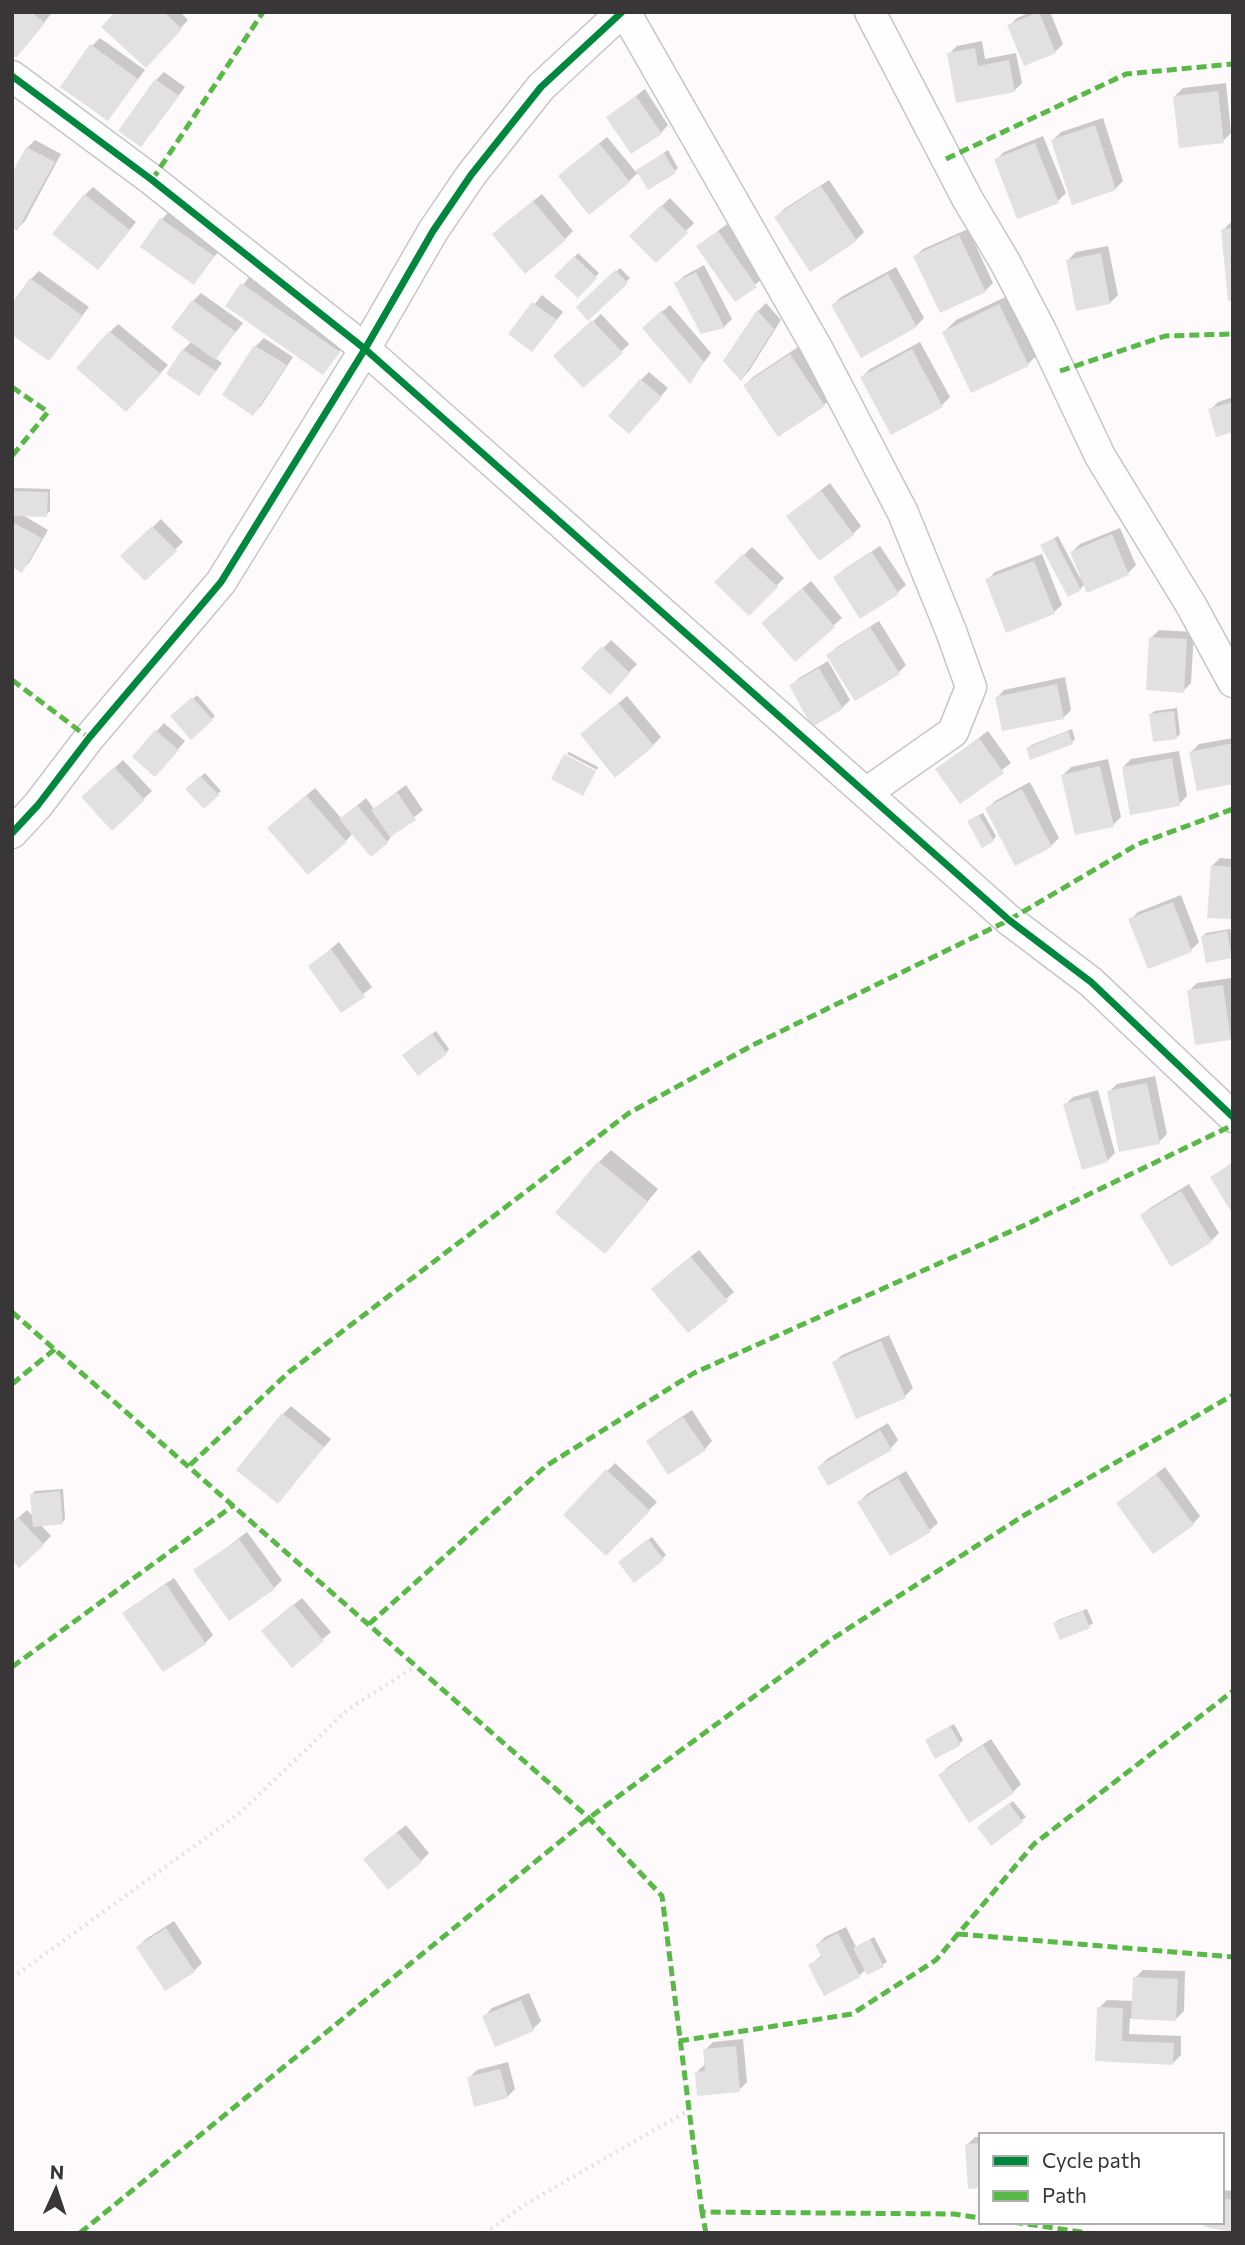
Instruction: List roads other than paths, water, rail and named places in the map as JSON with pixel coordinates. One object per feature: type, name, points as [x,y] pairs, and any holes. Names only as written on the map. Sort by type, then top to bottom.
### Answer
[{"type":"street","points":[[12,833],[221,582],[365,349],[433,231],[471,175],[541,87],[623,12],[817,348],[903,513],[971,687],[953,732],[866,793]]},
{"type":"street","points":[[870,12],[968,200],[1005,262],[1041,331],[1100,456],[1191,605],[1233,682]]},
{"type":"street","points":[[12,76],[152,180],[365,349],[1009,920],[1091,982],[1233,1117]]}]
